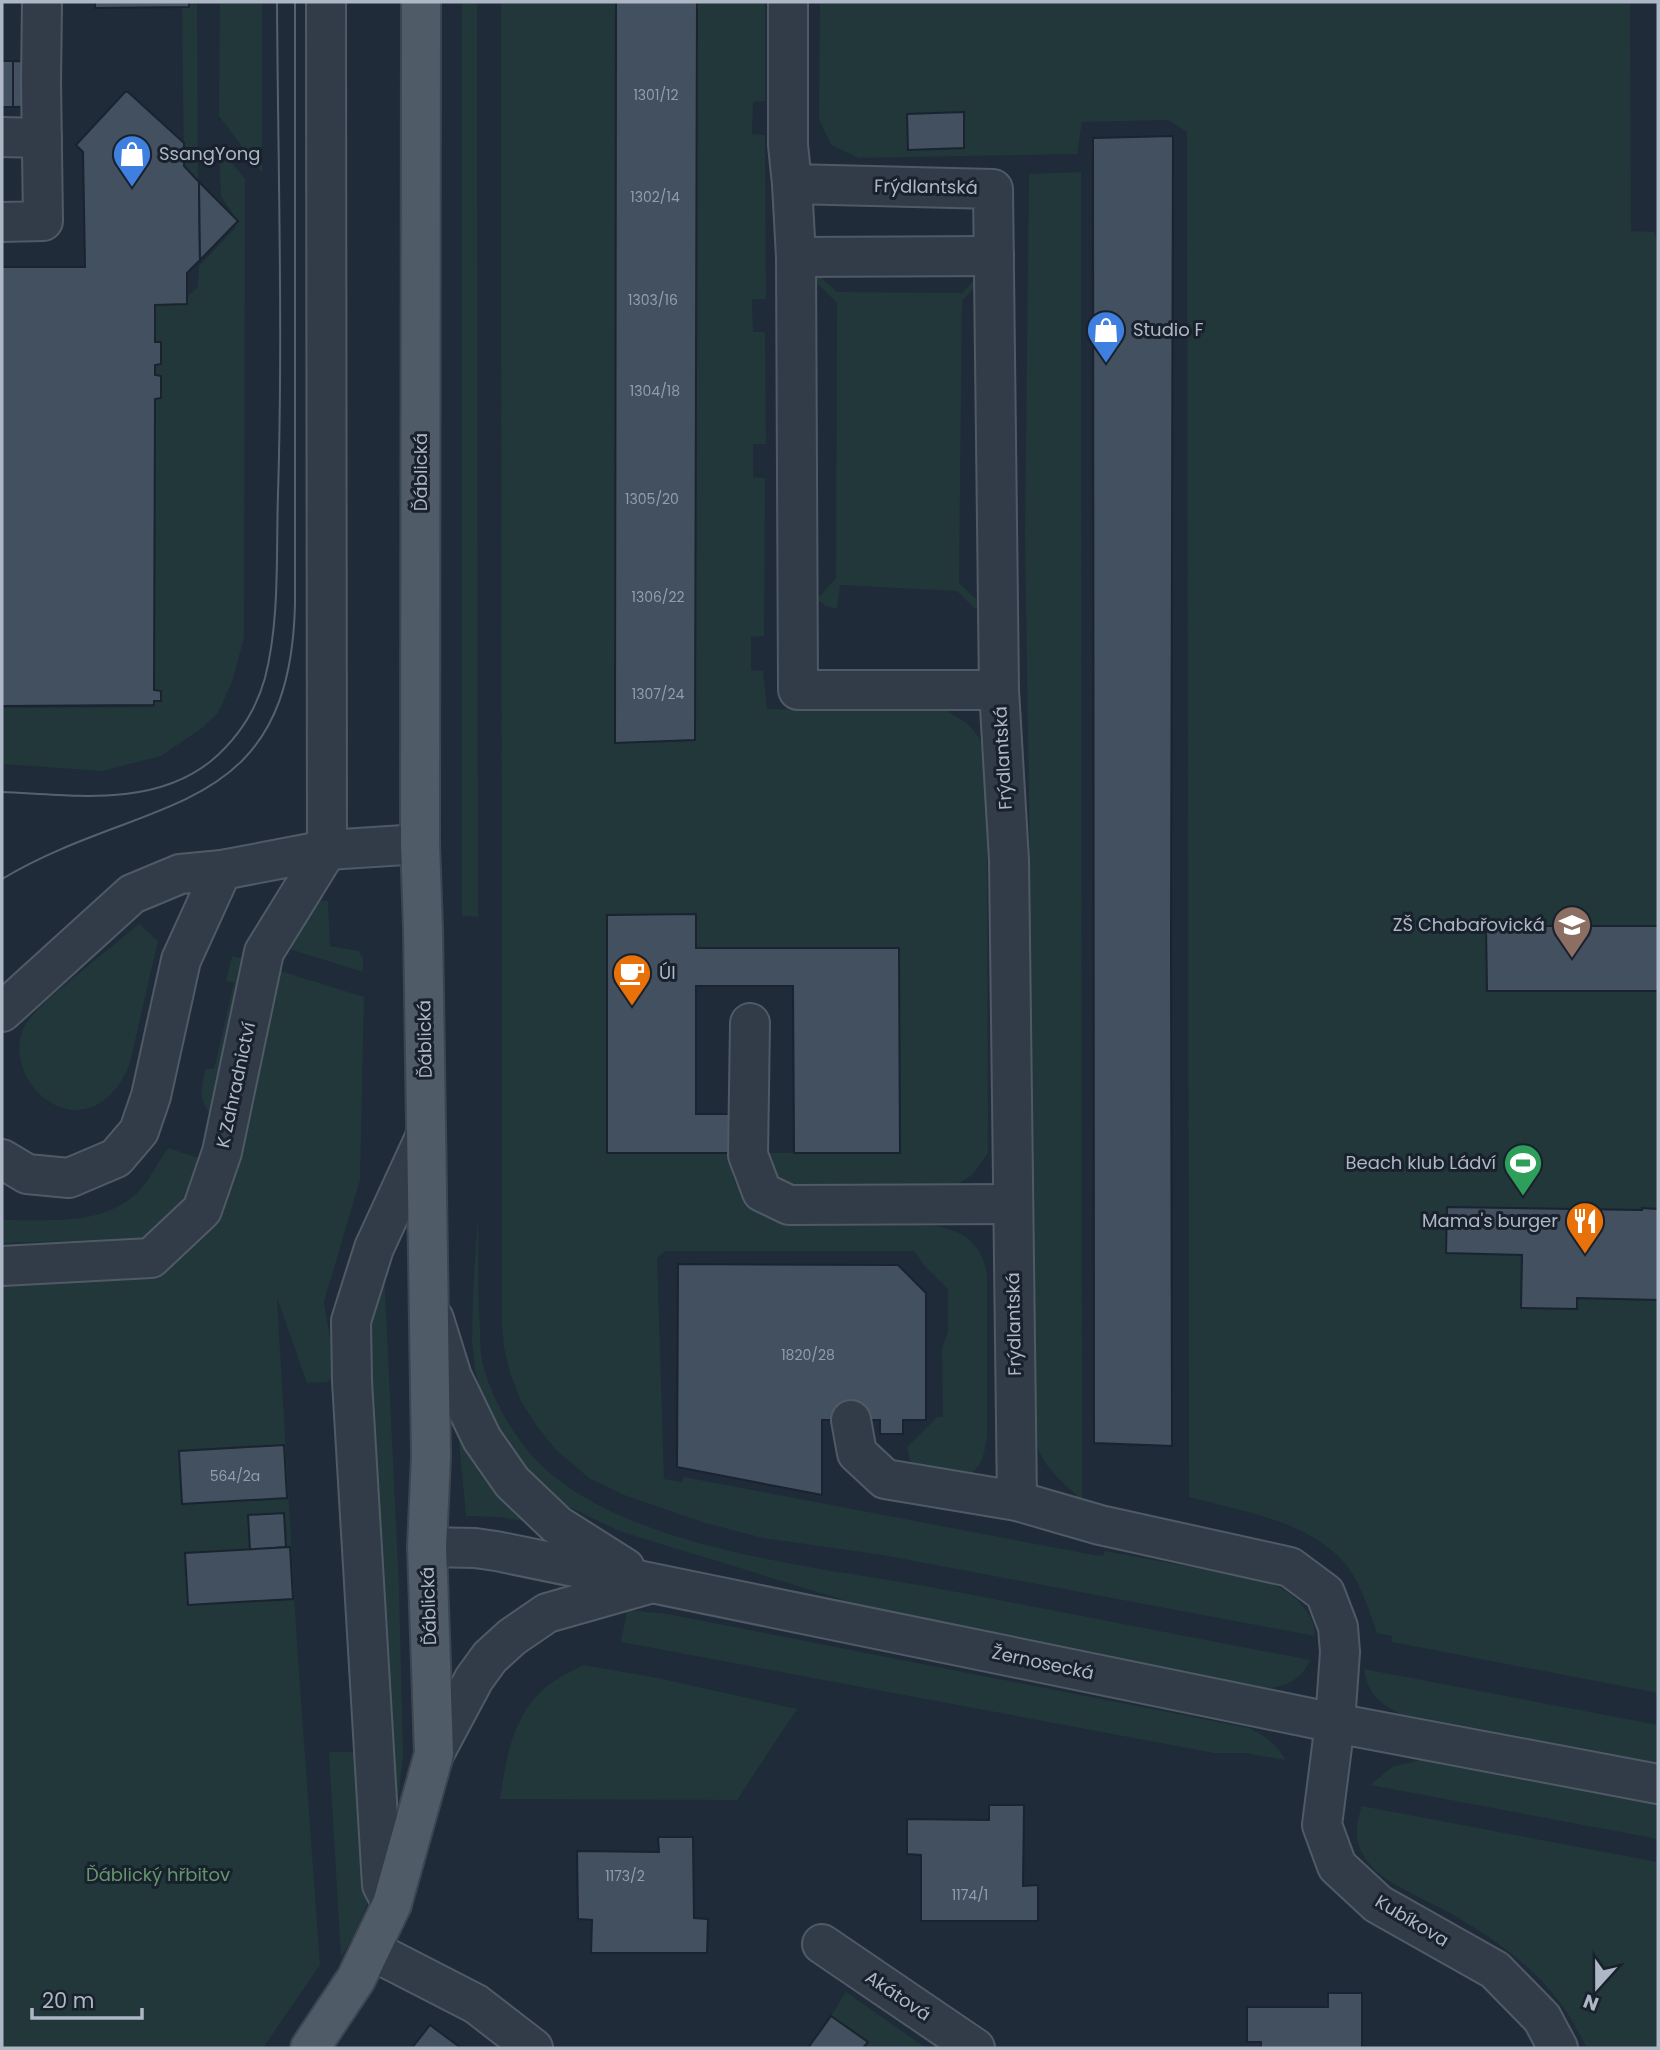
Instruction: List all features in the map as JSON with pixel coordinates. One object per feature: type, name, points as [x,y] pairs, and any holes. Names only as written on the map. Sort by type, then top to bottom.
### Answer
[{"type":"main road","name":"Ďáblická","points":[[310,2048],[356,1979],[392,1904],[434,1754],[427,1547],[431,1456],[420,844],[421,2]]},
{"type":"street","points":[[2,222],[43,222],[42,2]]},
{"type":"street","points":[[326,2],[327,850]]},
{"type":"street","name":"Frýdlantská","points":[[788,2],[788,145],[796,257],[798,690],[999,690]]},
{"type":"street","points":[[2,137],[42,138]]},
{"type":"street","name":"Frýdlantská","points":[[792,184],[993,189],[999,690],[1009,860],[1017,1502]]},
{"type":"street","points":[[796,257],[994,256]]},
{"type":"street","points":[[2,1012],[132,894],[180,874],[222,870],[327,850],[420,844]]},
{"type":"street","name":"K Zahradnictví","points":[[2,1266],[151,1258],[202,1210],[222,1152],[264,952],[327,850]]},
{"type":"street","points":[[2,1159],[27,1174],[69,1178],[116,1158],[139,1131],[151,1096],[181,960],[222,870]]},
{"type":"street","points":[[750,1023],[748,1155],[762,1192],[789,1205],[1012,1204]]},
{"type":"street","points":[[392,1904],[382,1885],[352,1381],[351,1321],[374,1248],[426,1135]]},
{"type":"street","points":[[427,1298],[452,1377],[482,1439],[512,1482],[557,1525],[651,1583]]},
{"type":"street","points":[[851,1420],[857,1453],[885,1479],[1017,1502],[1100,1525],[1290,1567],[1325,1593],[1338,1627],[1340,1652],[1335,1723]]},
{"type":"street","name":"Žernosecká","points":[[427,1547],[496,1551],[1335,1723],[1658,1784]]},
{"type":"street","points":[[434,1754],[474,1679],[490,1657],[512,1637],[547,1613],[651,1583]]},
{"type":"street","name":"Kubíkova","points":[[1335,1723],[1322,1825],[1337,1866],[1378,1904],[1495,1970],[1542,2018],[1558,2048]]},
{"type":"street","name":"Akátová","points":[[822,1944],[975,2048]]},
{"type":"street","points":[[372,1950],[476,2004],[533,2048]]},
{"type":"green space","points":[[189,2],[197,2],[198,180],[184,166],[182,7],[189,7]]},
{"type":"green space","points":[[220,2],[262,2],[262,173],[219,116]]},
{"type":"green space","points":[[462,2],[477,2],[478,917],[462,916]]},
{"type":"green space","points":[[501,2],[616,2],[615,743],[695,739],[697,2],[765,2],[765,101],[753,102],[752,134],[765,135],[766,299],[752,299],[753,332],[765,332],[766,444],[753,444],[753,477],[765,478],[764,636],[751,637],[751,670],[763,671],[767,709],[946,711],[973,730],[981,742],[987,760],[988,1153],[973,1174],[953,1188],[781,1186],[763,1153],[900,1152],[899,948],[696,948],[695,914],[607,915],[607,1152],[730,1153],[734,1180],[747,1201],[779,1222],[792,1226],[944,1228],[970,1240],[981,1255],[987,1276],[987,1435],[981,1461],[963,1480],[922,1475],[910,1461],[907,1447],[937,1417],[943,1417],[942,1348],[948,1332],[948,1289],[914,1251],[666,1251],[657,1258],[664,1479],[682,1482],[684,1477],[1094,1555],[1103,1556],[1105,1551],[1266,1581],[1292,1595],[1306,1609],[1314,1626],[1315,1636],[882,1555],[763,1538],[705,1523],[624,1495],[589,1478],[556,1450],[521,1401],[504,1348],[502,1325]]},
{"type":"green space","points":[[820,2],[1630,2],[1631,231],[1654,232],[1658,246],[1658,926],[1487,926],[1487,990],[1658,991],[1658,1693],[1392,1642],[1392,1636],[1377,1633],[1357,1582],[1344,1562],[1326,1546],[1284,1523],[1189,1497],[1187,132],[1168,120],[1082,122],[1077,154],[859,158],[831,145],[819,119]],"holes":[[[963,113],[964,148],[908,149],[907,114]]]},
{"type":"green space","points":[[219,147],[245,179],[244,638],[232,682],[218,713],[202,728],[161,756],[102,771],[2,764],[2,708],[153,707],[154,701],[161,700],[161,691],[154,690],[155,399],[161,398],[161,376],[155,375],[161,342],[155,342],[155,305],[187,304],[187,297],[198,287],[199,266],[235,228],[237,220],[221,196]]},
{"type":"green space","points":[[1081,172],[1082,1500],[1056,1476],[1042,1456],[1034,1433],[1029,1398],[1030,871],[1025,535],[1029,174]]},
{"type":"green space","points":[[814,271],[837,292],[962,293],[978,276],[982,279],[962,301],[959,583],[978,601],[979,608],[974,608],[957,591],[840,585],[837,609],[826,606],[817,599],[836,578],[837,303],[810,276]]},
{"type":"green space","points":[[313,901],[328,901],[330,946],[359,951],[363,958],[363,972],[280,946]]},
{"type":"green space","points":[[139,924],[158,941],[130,1063],[114,1091],[94,1106],[73,1110],[54,1104],[37,1091],[25,1073],[19,1052],[23,1029],[33,1014],[46,1002]]},
{"type":"green space","points":[[232,956],[246,959],[215,1119],[205,1106],[202,1090],[205,1069],[214,1069],[234,983],[226,981]]},
{"type":"green space","name":"Ďáblický hřbitov","points":[[271,968],[364,997],[360,1180],[324,1302],[334,1375],[327,1382],[307,1383],[277,1298],[297,1644],[320,1965],[263,2048],[2,2048],[2,1276],[174,1257]],"holes":[[[284,1445],[287,1498],[182,1504],[179,1451]],[[284,1513],[286,1547],[290,1547],[293,1599],[188,1605],[185,1553],[250,1550],[248,1515]]]},
{"type":"green space","points":[[168,1148],[205,1160],[190,1205],[146,1239],[2,1243],[2,1220],[73,1219],[107,1211],[122,1204],[137,1193]]},
{"type":"green space","points":[[478,1216],[480,1348],[492,1392],[521,1442],[557,1479],[605,1508],[660,1531],[782,1562],[952,1591],[1310,1660],[1297,1678],[1265,1689],[866,1607],[619,1531],[567,1506],[544,1490],[518,1465],[484,1405],[475,1370],[472,1341]]},
{"type":"green space","points":[[384,1271],[399,1588],[403,1754],[398,1802],[392,1779],[368,1349],[378,1279]]},
{"type":"green space","points":[[458,1432],[533,1523],[499,1517],[466,1516]]},
{"type":"green space","points":[[627,1610],[668,1614],[1249,1728],[1270,1741],[1286,1760],[1244,1753],[1214,1753],[621,1642]]},
{"type":"green space","points":[[583,1665],[658,1678],[797,1709],[737,1800],[500,1799],[512,1739],[525,1712],[549,1684]]},
{"type":"green space","points":[[1364,1669],[1658,1725],[1658,1763],[1401,1714],[1387,1706],[1371,1691]]},
{"type":"green space","points":[[329,1752],[362,1752],[376,1884],[341,1958]]},
{"type":"green space","points":[[1421,1760],[1658,1803],[1658,1839],[1370,1785],[1392,1767]]},
{"type":"green space","points":[[1362,1806],[1658,1862],[1658,2048],[1587,2048],[1554,1995],[1528,1967],[1465,1922],[1398,1886],[1374,1869],[1359,1847],[1357,1824]]},
{"type":"green space","points":[[846,1992],[926,2048],[863,2048],[868,2041],[831,2016]]},
{"type":"building","points":[[95,2],[189,2],[189,7],[95,8]]},
{"type":"building","points":[[616,2],[697,2],[695,740],[615,743]]},
{"type":"building","points":[[2,61],[13,61],[13,107],[2,107]]},
{"type":"building","points":[[13,61],[56,62],[56,106],[13,107]]},
{"type":"building","points":[[125,92],[184,143],[184,166],[199,182],[200,260],[187,273],[187,304],[155,305],[155,342],[161,342],[161,364],[155,365],[155,375],[161,376],[161,398],[155,399],[154,690],[161,691],[161,701],[154,701],[154,705],[2,706],[2,267],[85,267],[83,152],[76,145]]},
{"type":"building","points":[[964,112],[964,148],[908,150],[907,114]]},
{"type":"building","points":[[1173,136],[1172,1446],[1094,1443],[1093,138]]},
{"type":"building","points":[[199,182],[238,221],[200,260]]},
{"type":"building","points":[[696,914],[696,948],[899,948],[900,1153],[794,1153],[793,986],[696,986],[696,1114],[730,1114],[730,1153],[607,1153],[607,915]]},
{"type":"building","name":"ZŠ Chabařovická","points":[[1486,926],[1658,926],[1658,991],[1487,991]]},
{"type":"building","points":[[1447,1207],[1658,1209],[1658,1300],[1577,1298],[1577,1309],[1521,1308],[1522,1255],[1446,1253]]},
{"type":"building","points":[[678,1264],[898,1265],[926,1293],[926,1420],[903,1420],[903,1434],[880,1434],[880,1420],[822,1420],[822,1495],[677,1467]]},
{"type":"building","points":[[284,1445],[287,1498],[182,1504],[179,1451]]},
{"type":"building","points":[[284,1513],[286,1547],[250,1550],[248,1515]]},
{"type":"building","points":[[290,1547],[293,1599],[188,1605],[185,1553]]},
{"type":"building","points":[[989,1805],[1024,1805],[1023,1886],[1038,1885],[1038,1921],[921,1921],[921,1855],[907,1854],[907,1819],[989,1820]]},
{"type":"building","points":[[658,1837],[693,1837],[694,1918],[708,1919],[707,1953],[591,1953],[592,1920],[578,1919],[577,1851],[659,1852]]},
{"type":"building","points":[[1328,1993],[1362,1993],[1362,2048],[1261,2048],[1261,2042],[1247,2042],[1247,2007],[1328,2007]]},
{"type":"building","points":[[831,2016],[868,2042],[863,2048],[808,2048]]},
{"type":"building","points":[[430,2025],[461,2048],[412,2048]]},
{"type":"tram line","points":[[2,792],[111,795],[164,786],[188,776],[211,761],[244,723],[261,690],[273,633],[277,563],[280,309],[277,2]]},
{"type":"tram line","points":[[2,879],[56,851],[157,812],[201,791],[238,765],[267,727],[287,675],[295,604],[295,2]]},
{"type":"place","name":"SsangYong","points":[[132,188]]},
{"type":"place","name":"Studio F","points":[[1106,364]]},
{"type":"place","name":"ZŠ Chabařovická","points":[[1572,959]]},
{"type":"place","name":"Úl","points":[[632,1007]]},
{"type":"place","name":"Beach klub Ládví","points":[[1523,1197]]},
{"type":"place","name":"Mama's burger","points":[[1585,1255]]}]
